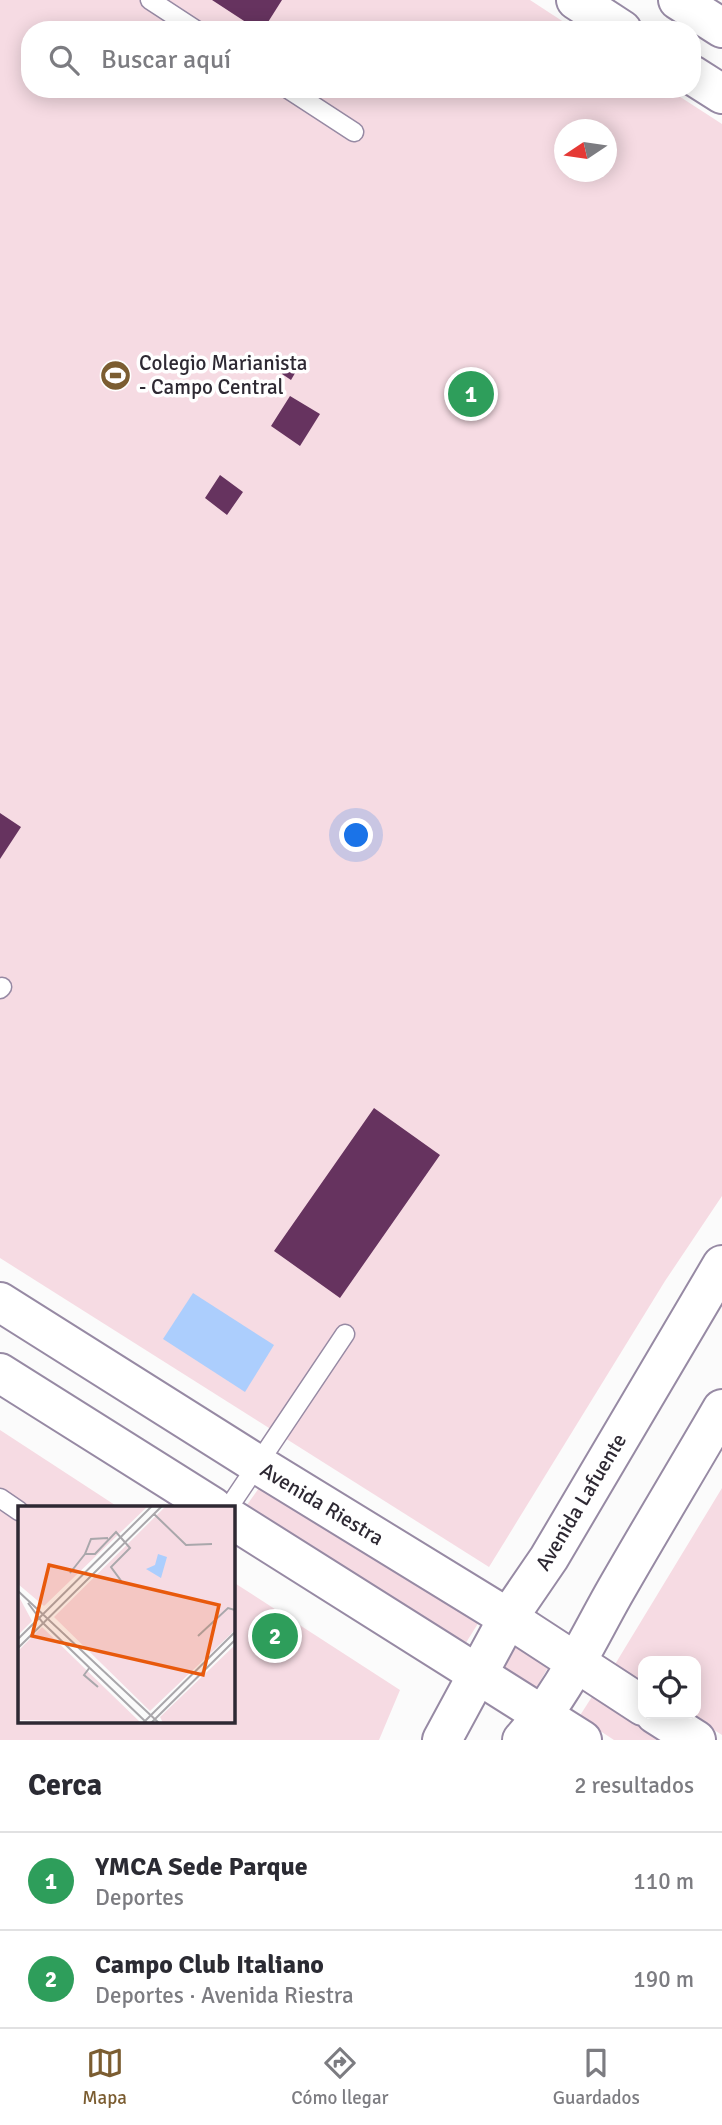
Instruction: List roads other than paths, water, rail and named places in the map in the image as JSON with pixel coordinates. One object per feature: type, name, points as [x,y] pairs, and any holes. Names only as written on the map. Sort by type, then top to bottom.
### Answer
[{"type":"main road","points":[[576,0],[608,21]]},
{"type":"main road","points":[[678,0],[722,28]]},
{"type":"main road","points":[[701,81],[722,94]]},
{"type":"main road","name":"Avenida Lafuente","points":[[442,1740],[508,1618],[549,1558],[722,1265]]},
{"type":"main road","name":"Avenida Riestra","points":[[0,1302],[508,1618],[638,1703]]},
{"type":"main road","points":[[0,1373],[211,1506]]},
{"type":"main road","points":[[533,1728],[576,1663],[722,1409]]},
{"type":"main road","points":[[234,1521],[478,1673],[533,1728],[582,1740]]},
{"type":"main road","points":[[663,1719],[696,1740]]},
{"type":"lane","points":[[150,0],[182,21]]},
{"type":"lane","points":[[302,98],[354,131]]},
{"type":"lane","points":[[230,1506],[345,1334]]},
{"type":"lane","points":[[0,1498],[18,1510]]},
{"type":"water","points":[[193,1293],[274,1345],[245,1392],[163,1339]]},
{"type":"place","name":"Colegio Marianista - Campo Central","points":[[116,375]]},
{"type":"place","name":"YMCA Sede Parque","points":[[471,394]]},
{"type":"place","name":"Campo Club Italiano","points":[[275,1636]]}]
